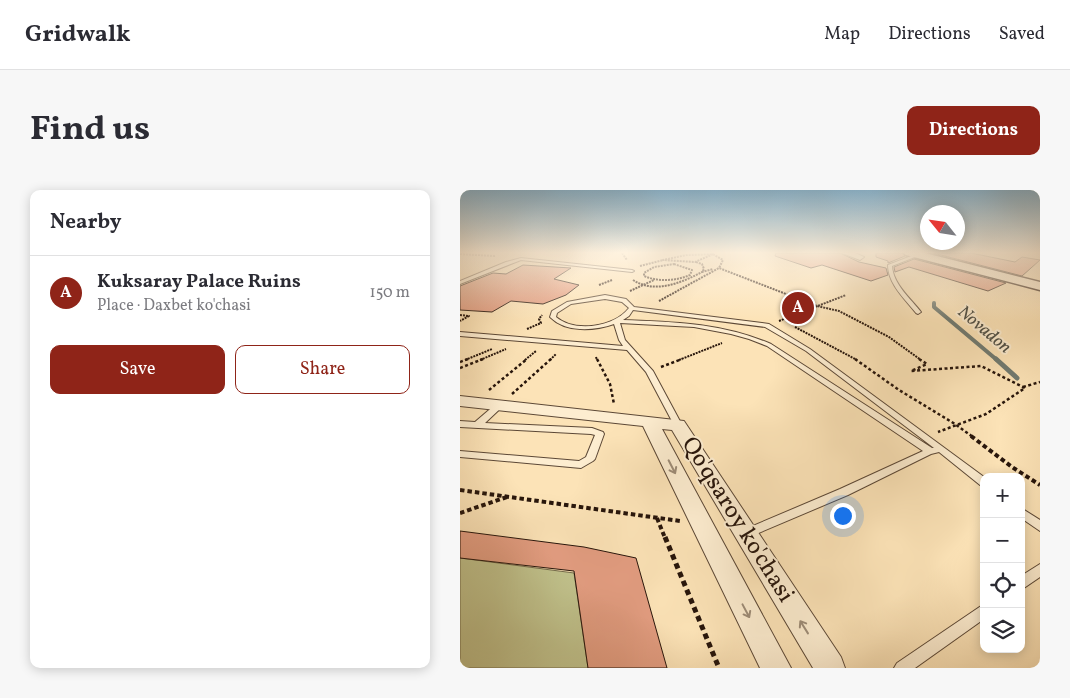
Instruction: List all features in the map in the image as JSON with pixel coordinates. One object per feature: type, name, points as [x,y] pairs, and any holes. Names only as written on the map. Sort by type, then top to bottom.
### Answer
[{"type":"main road","points":[[1005,275],[1037,283]]},
{"type":"street","points":[[467,402],[650,423]]},
{"type":"street","name":"Qo'qsaroy ko'chasi","points":[[650,423],[678,425],[830,668]]},
{"type":"street","name":"Qo'qsaroy ko'chasi","points":[[650,423],[700,524],[776,668]]},
{"type":"lane","points":[[460,283],[478,275]]},
{"type":"lane","points":[[891,275],[918,312]]},
{"type":"lane","points":[[593,297],[616,298],[630,303],[632,308],[625,317],[597,326],[564,326],[553,318],[554,312],[569,303],[593,297]]},
{"type":"lane","points":[[632,308],[767,325],[808,350],[980,479]]},
{"type":"lane","points":[[616,321],[622,340],[649,371],[678,425]]},
{"type":"lane","points":[[616,321],[703,326],[752,336],[769,345],[930,451]]},
{"type":"lane","points":[[460,334],[628,348]]},
{"type":"lane","points":[[479,423],[499,406]]},
{"type":"lane","points":[[558,429],[572,414]]},
{"type":"lane","points":[[460,424],[479,423],[592,431],[600,434],[590,459],[581,465],[460,454]]},
{"type":"lane","points":[[745,534],[844,492],[930,451],[945,452]]},
{"type":"lane","points":[[1025,515],[1040,526]]},
{"type":"lane","points":[[1025,581],[1040,570]]},
{"type":"lane","points":[[902,668],[980,614]]},
{"type":"path","points":[[632,275],[633,281],[642,285],[668,286],[695,275]]},
{"type":"path","points":[[645,275],[654,280],[678,280],[689,275]]},
{"type":"path","points":[[738,275],[817,306],[840,311],[890,337],[927,364],[911,371],[981,366],[1022,387],[1040,382]]},
{"type":"path","points":[[616,298],[654,280]]},
{"type":"path","points":[[460,315],[469,316],[460,321]]},
{"type":"path","points":[[460,368],[527,340]]},
{"type":"path","points":[[467,402],[547,342]]},
{"type":"path","points":[[499,406],[566,344]]},
{"type":"path","points":[[591,346],[610,384],[618,419]]},
{"type":"path","points":[[460,360],[465,360]]},
{"type":"path","points":[[926,437],[986,414],[1024,388],[1022,387]]},
{"type":"path","points":[[460,490],[700,524]]},
{"type":"path","points":[[460,513],[507,497]]},
{"type":"path","points":[[656,517],[719,668]]},
{"type":"green space","points":[[460,558],[574,573],[588,668],[460,668]]},
{"type":"building","points":[[487,275],[560,275],[554,279],[579,285],[566,295],[543,304],[511,301],[492,312],[460,310],[460,286]]},
{"type":"building","points":[[854,275],[887,275],[871,281]]},
{"type":"building","points":[[936,275],[977,275],[1006,283],[988,291]]},
{"type":"building","points":[[460,531],[584,547],[636,558],[667,668],[588,668],[574,571],[460,558]]},
{"type":"waterway","name":"Novadon","points":[[934,303],[934,307],[997,360]]},
{"type":"waterway","name":"Novadon","points":[[996,359],[1017,378]]},
{"type":"place","name":"Kuksaray Palace Ruins","points":[[798,308]]}]
